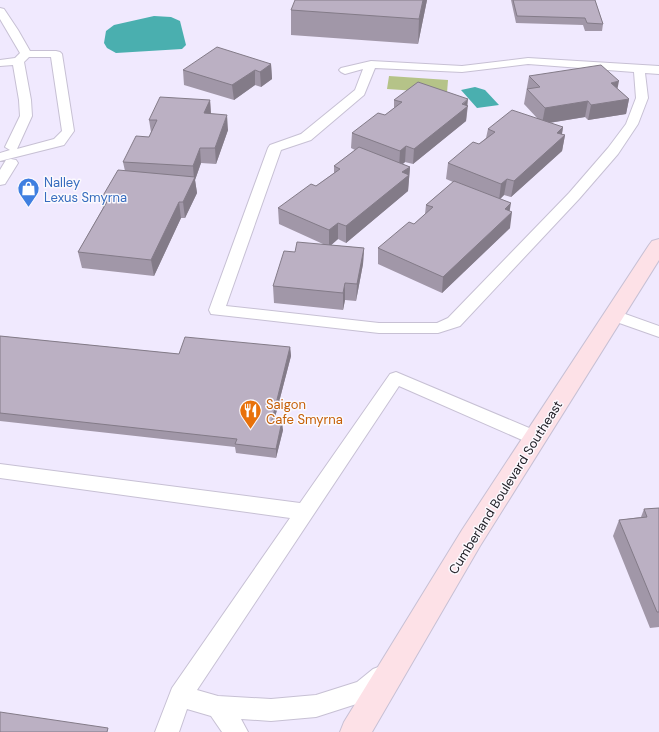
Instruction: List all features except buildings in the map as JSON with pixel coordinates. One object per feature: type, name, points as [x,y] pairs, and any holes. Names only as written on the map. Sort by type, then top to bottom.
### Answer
[{"type":"main road","name":"Cumberland Boulevard Southeast","points":[[355,732],[471,538],[659,245]]},
{"type":"lane","points":[[0,11],[13,30],[22,57],[26,116],[12,147]]},
{"type":"lane","points":[[0,63],[22,57],[56,54],[68,131],[60,142],[5,160],[0,181]]},
{"type":"lane","points":[[345,70],[371,64],[462,69],[528,61],[659,70]]},
{"type":"lane","points":[[371,64],[360,92],[306,137],[275,148],[217,310],[379,328],[438,328],[454,322],[574,196],[613,151],[632,124],[642,98],[640,68]]},
{"type":"lane","points":[[614,315],[659,332]]},
{"type":"lane","points":[[167,732],[180,696],[396,378],[535,438]]},
{"type":"lane","points":[[0,471],[305,512]]},
{"type":"lane","points":[[180,696],[218,707],[271,710],[316,706],[364,691],[394,666]]},
{"type":"lane","points":[[218,707],[236,732]]},
{"type":"shaded area","points":[[154,16],[171,17],[180,21],[186,45],[182,49],[116,53],[107,48],[104,43],[106,31],[114,25]]},
{"type":"shaded area","points":[[389,76],[448,80],[447,93],[387,89]]},
{"type":"shaded area","points":[[475,87],[485,90],[499,105],[477,108],[461,90]]},
{"type":"place","name":"Nalley Lexus Smyrna","points":[[29,208]]},
{"type":"place","name":"Saigon Cafe Smyrna","points":[[250,430]]}]
